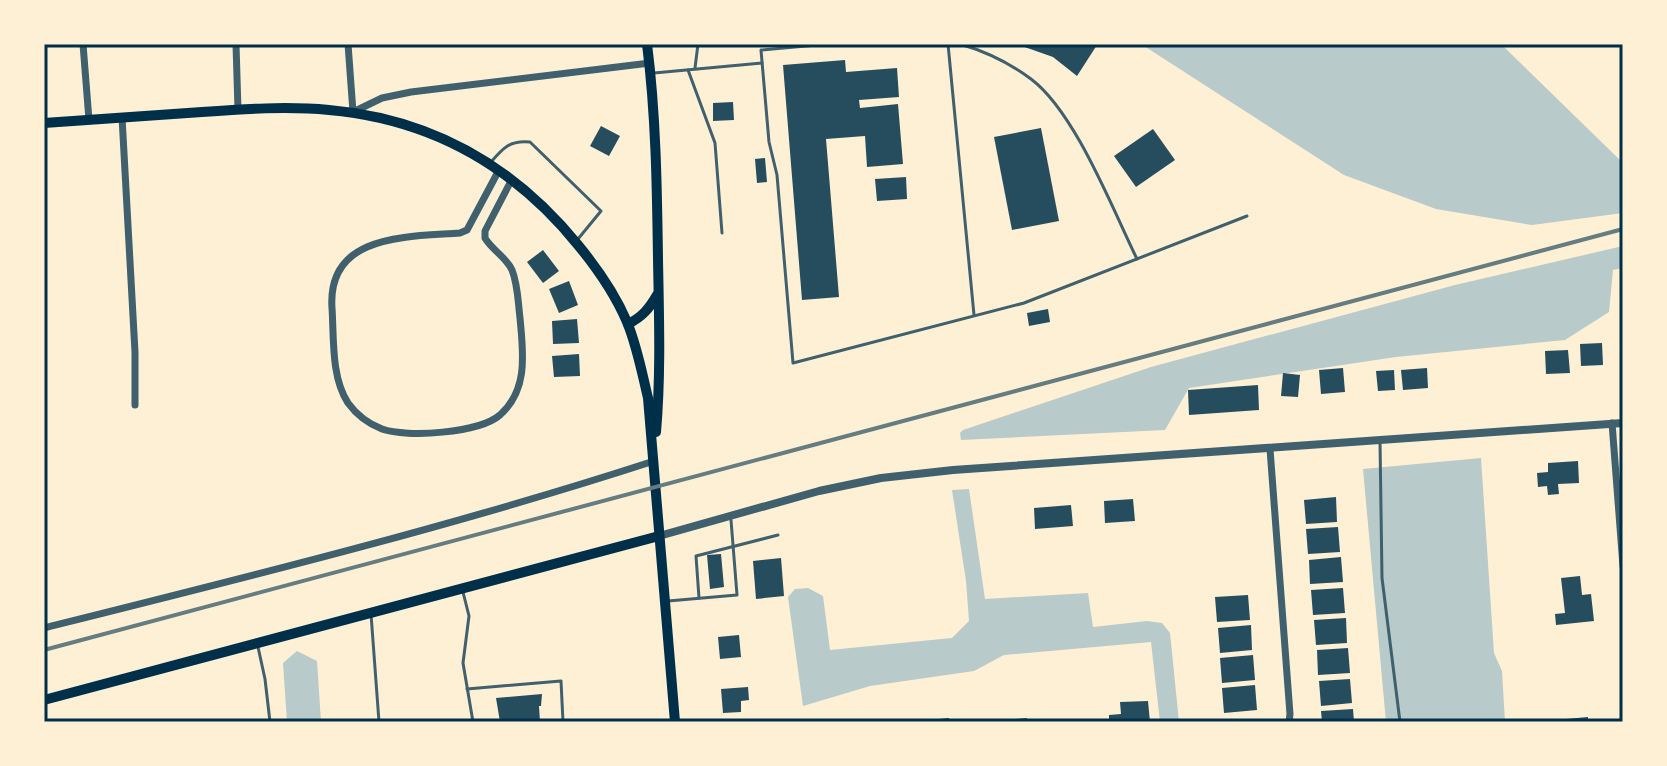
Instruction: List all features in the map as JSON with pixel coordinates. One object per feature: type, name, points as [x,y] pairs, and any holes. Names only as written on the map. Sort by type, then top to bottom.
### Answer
[{"type":"main road","points":[[647,44],[661,377],[654,461]]},
{"type":"main road","points":[[44,123],[287,108],[353,112],[409,125],[455,144],[512,179],[538,200],[575,242],[616,299],[628,324],[648,398],[675,722]]},
{"type":"main road","points":[[628,324],[650,308],[658,292]]},
{"type":"main road","points":[[44,700],[659,536]]},
{"type":"street","points":[[83,44],[89,120]]},
{"type":"street","points":[[236,44],[238,110]]},
{"type":"street","points":[[348,44],[353,112],[382,98],[411,92],[650,68]]},
{"type":"street","points":[[122,117],[135,405]]},
{"type":"street","points":[[494,167],[467,230],[372,243],[352,256],[338,277],[332,303],[338,375],[348,402],[369,422],[383,429],[412,433],[473,427],[499,416],[516,395],[524,368],[517,288],[508,263],[485,238],[512,179]]},
{"type":"street","points":[[475,217],[489,224]]},
{"type":"street","points":[[1612,423],[1623,566]]},
{"type":"street","points":[[659,536],[819,491],[895,477],[1008,464],[1270,449],[1623,423]]},
{"type":"street","points":[[1270,449],[1289,722]]},
{"type":"street","points":[[44,628],[520,503],[654,461]]},
{"type":"lane","points":[[695,69],[698,44]]},
{"type":"lane","points":[[828,44],[761,50],[769,142],[777,175],[793,363],[1024,303],[1247,216]]},
{"type":"lane","points":[[948,44],[974,315]]},
{"type":"lane","points":[[960,44],[978,50],[1032,80],[1068,121],[1137,259]]},
{"type":"lane","points":[[650,68],[688,70],[763,63]]},
{"type":"lane","points":[[688,70],[715,143],[722,233]]},
{"type":"lane","points":[[494,167],[505,145],[517,141],[530,142],[601,211],[575,242]]},
{"type":"lane","points":[[1380,441],[1382,578],[1400,722]]},
{"type":"lane","points":[[664,601],[737,595],[730,516]]},
{"type":"lane","points":[[699,598],[696,556],[778,535]]},
{"type":"lane","points":[[462,588],[469,616],[463,663],[473,722]]},
{"type":"lane","points":[[371,613],[379,722]]},
{"type":"lane","points":[[257,643],[270,722]]},
{"type":"lane","points":[[467,689],[561,681],[563,722]]},
{"type":"shaded area","points":[[1141,44],[1501,44],[1623,163],[1623,213],[1532,225],[1436,209],[1344,175]]},
{"type":"shaded area","points":[[1623,246],[1623,268],[1613,270],[1609,312],[1565,340],[1396,357],[1189,388],[1165,430],[961,440],[963,430],[1151,367],[1455,285]]},
{"type":"shaded area","points":[[1481,458],[1494,653],[1502,671],[1505,722],[1386,722],[1363,469]]},
{"type":"shaded area","points":[[969,489],[985,599],[1088,593],[1093,627],[1147,621],[1162,623],[1170,633],[1179,722],[1160,722],[1151,642],[1004,655],[974,671],[870,686],[803,706],[788,597],[795,589],[808,588],[823,596],[830,650],[952,638],[969,621],[952,490]]},
{"type":"shaded area","points":[[297,651],[317,661],[321,722],[287,722],[283,663]]},
{"type":"building","points":[[1016,44],[1097,45],[1077,76],[1053,57]]},
{"type":"building","points":[[845,60],[846,72],[897,68],[899,97],[859,100],[860,108],[898,104],[903,164],[867,167],[865,136],[826,139],[839,297],[802,300],[783,65]]},
{"type":"building","points":[[733,102],[734,120],[713,121],[713,103]]},
{"type":"building","points":[[601,126],[620,136],[609,156],[590,146]]},
{"type":"building","points":[[1041,128],[1059,221],[1012,230],[994,137]]},
{"type":"building","points":[[1153,129],[1175,160],[1136,187],[1114,156]]},
{"type":"building","points":[[765,158],[767,182],[757,183],[755,159]]},
{"type":"building","points":[[906,177],[907,199],[877,201],[875,179]]},
{"type":"building","points":[[543,250],[559,271],[543,283],[527,262]]},
{"type":"building","points":[[569,281],[578,305],[559,313],[549,289]]},
{"type":"building","points":[[1048,309],[1050,322],[1029,326],[1027,313]]},
{"type":"building","points":[[577,319],[579,343],[553,344],[552,321]]},
{"type":"building","points":[[1602,343],[1603,365],[1581,366],[1580,344]]},
{"type":"building","points":[[1568,350],[1570,373],[1546,374],[1545,351]]},
{"type":"building","points":[[579,354],[580,376],[554,377],[552,356]]},
{"type":"building","points":[[1343,368],[1345,392],[1321,394],[1319,370]]},
{"type":"building","points":[[1427,368],[1428,388],[1403,390],[1401,370]]},
{"type":"building","points":[[1394,370],[1395,390],[1378,391],[1376,371]]},
{"type":"building","points":[[1283,373],[1300,375],[1298,397],[1281,396]]},
{"type":"building","points":[[1258,385],[1259,410],[1189,415],[1188,390]]},
{"type":"building","points":[[1578,461],[1579,483],[1558,484],[1559,494],[1548,495],[1547,486],[1538,487],[1537,473],[1548,472],[1548,463]]},
{"type":"building","points":[[1336,497],[1337,522],[1306,524],[1304,500]]},
{"type":"building","points":[[1133,499],[1135,521],[1105,523],[1104,501]]},
{"type":"building","points":[[1071,505],[1073,526],[1035,529],[1034,508]]},
{"type":"building","points":[[1338,527],[1340,552],[1308,554],[1306,529]]},
{"type":"building","points":[[721,554],[724,587],[710,589],[707,555]]},
{"type":"building","points":[[1341,557],[1343,582],[1310,584],[1309,560]]},
{"type":"building","points":[[781,558],[784,596],[756,599],[753,561]]},
{"type":"building","points":[[1580,576],[1582,595],[1591,594],[1594,621],[1556,625],[1555,614],[1565,613],[1561,578]]},
{"type":"building","points":[[1343,588],[1345,613],[1313,615],[1311,590]]},
{"type":"building","points":[[1248,595],[1250,620],[1217,622],[1215,597]]},
{"type":"building","points":[[1346,618],[1347,643],[1316,645],[1314,620]]},
{"type":"building","points":[[1251,625],[1252,650],[1220,653],[1218,628]]},
{"type":"building","points":[[739,635],[741,657],[720,659],[718,637]]},
{"type":"building","points":[[1348,648],[1350,673],[1318,675],[1317,650]]},
{"type":"building","points":[[1253,655],[1255,680],[1222,683],[1220,658]]},
{"type":"building","points":[[1350,679],[1352,703],[1321,706],[1319,681]]},
{"type":"building","points":[[1255,685],[1257,710],[1224,713],[1222,688]]},
{"type":"building","points":[[748,687],[749,700],[741,701],[741,712],[723,713],[721,689]]},
{"type":"building","points":[[542,694],[540,722],[500,722],[496,698]]},
{"type":"building","points":[[1148,701],[1150,722],[1109,722],[1109,715],[1121,714],[1120,702]]},
{"type":"building","points":[[1353,709],[1354,722],[1322,722],[1321,711]]},
{"type":"building","points":[[1588,717],[1588,722],[1566,722],[1566,719]]},
{"type":"building","points":[[949,718],[949,722],[928,722],[928,720]]},
{"type":"building","points":[[1027,718],[1027,722],[1005,722],[1005,720]]},
{"type":"railway","points":[[44,650],[1623,229]]}]
